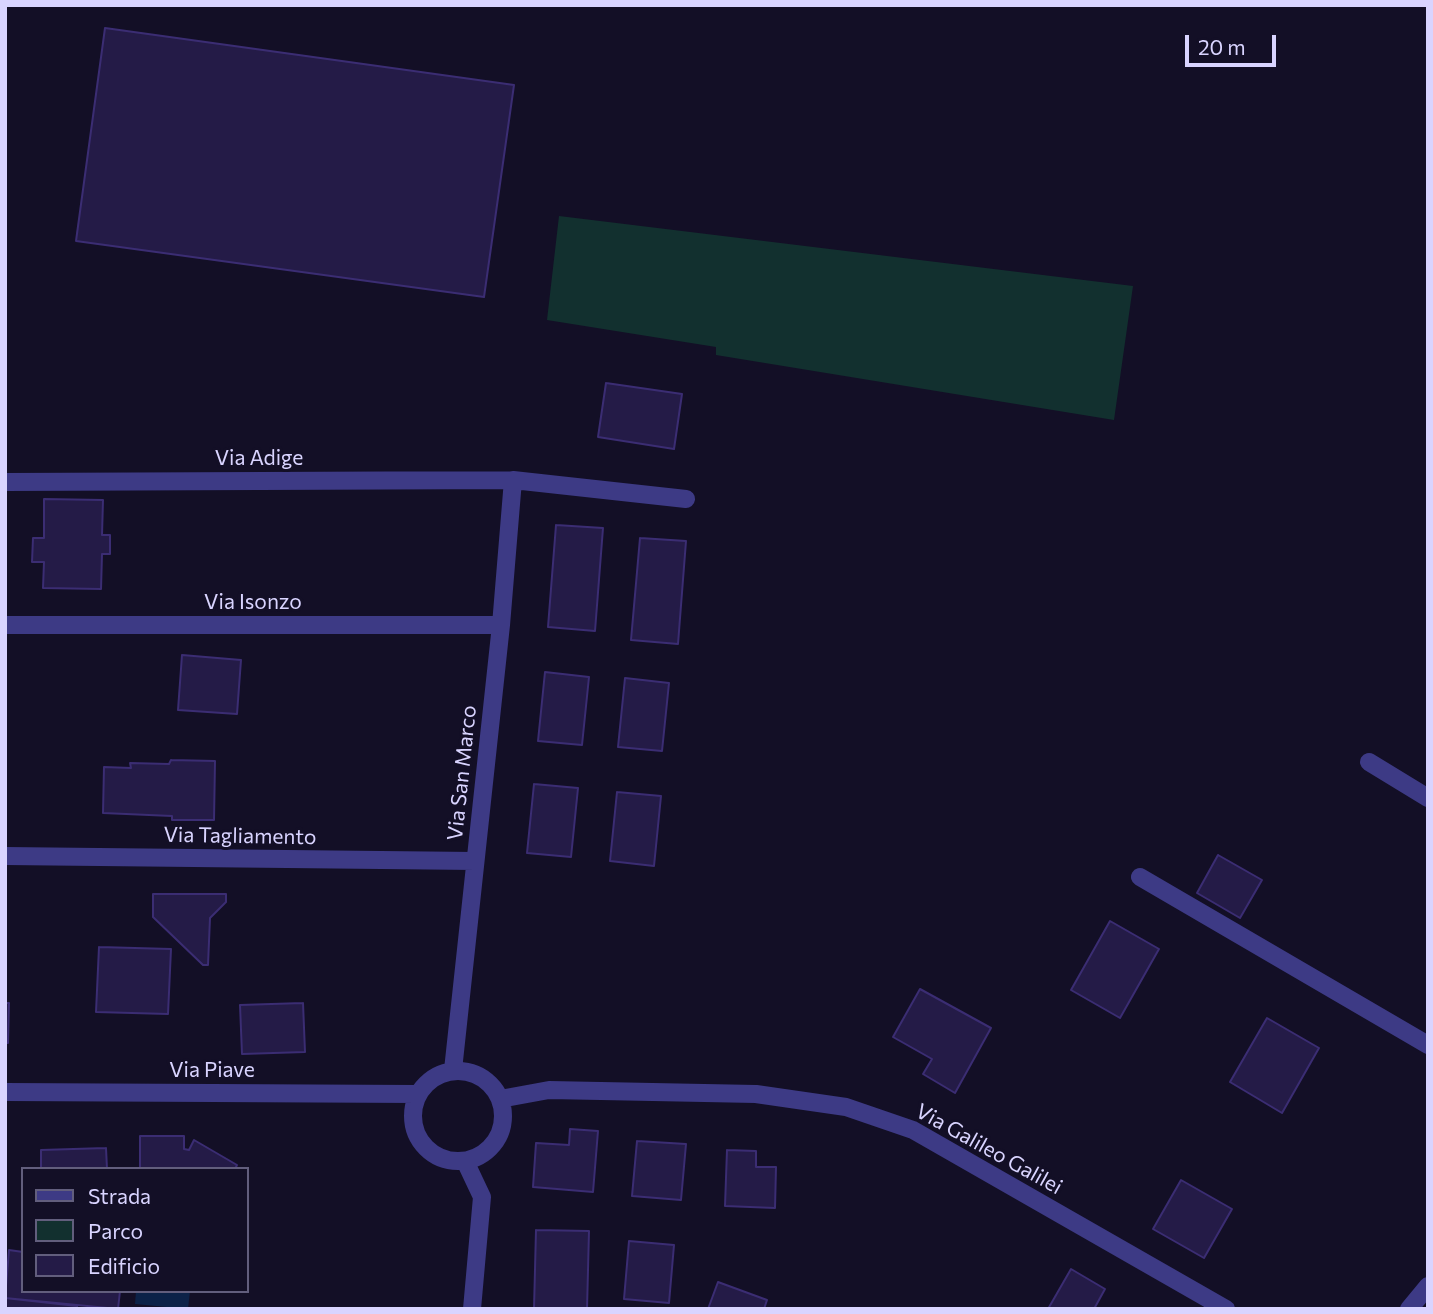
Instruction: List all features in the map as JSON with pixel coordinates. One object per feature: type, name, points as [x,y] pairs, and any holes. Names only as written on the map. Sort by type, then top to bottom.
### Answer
[{"type":"street","name":"Via Adige","points":[[5,482],[513,480],[686,499]]},
{"type":"street","name":"Via San Marco","points":[[453,1070],[501,625],[513,480]]},
{"type":"street","name":"Via Isonzo","points":[[5,625],[501,625]]},
{"type":"street","points":[[1369,762],[1428,798]]},
{"type":"street","name":"Via Tagliamento","points":[[5,856],[475,861]]},
{"type":"street","points":[[1140,877],[1428,1045]]},
{"type":"street","points":[[453,1070],[479,1075],[491,1085],[500,1099],[503,1123],[501,1131],[492,1146],[479,1156],[465,1161],[449,1161],[434,1155],[421,1144],[414,1130],[412,1108],[418,1094],[426,1083],[453,1070]]},
{"type":"street","name":"Via Galileo Galilei","points":[[500,1099],[549,1090],[756,1094],[846,1107],[913,1130],[1226,1309]]},
{"type":"street","name":"Via Piave","points":[[5,1092],[418,1094]]},
{"type":"street","points":[[465,1161],[482,1198],[472,1309]]},
{"type":"street","points":[[1409,1309],[1428,1286]]},
{"type":"green space","points":[[559,216],[1133,286],[1114,420],[716,355],[716,347],[547,320]]},
{"type":"water","points":[[136,1293],[190,1293],[188,1309],[135,1304]]},
{"type":"building","points":[[105,28],[514,85],[484,297],[76,241]]},
{"type":"building","points":[[606,383],[682,394],[674,449],[598,437]]},
{"type":"building","points":[[44,499],[103,500],[102,535],[110,535],[110,554],[102,554],[101,589],[43,588],[44,562],[32,562],[33,538],[44,538]]},
{"type":"building","points":[[556,525],[603,528],[595,631],[548,627]]},
{"type":"building","points":[[640,538],[686,541],[678,644],[631,640]]},
{"type":"building","points":[[182,655],[241,660],[237,714],[178,710]]},
{"type":"building","points":[[545,672],[589,677],[582,745],[538,741]]},
{"type":"building","points":[[625,678],[669,683],[662,751],[618,747]]},
{"type":"building","points":[[171,760],[215,761],[214,820],[172,820],[172,816],[103,813],[104,767],[131,768],[130,763],[169,764]]},
{"type":"building","points":[[534,784],[578,788],[571,857],[527,853]]},
{"type":"building","points":[[617,792],[661,796],[654,866],[610,861]]},
{"type":"building","points":[[1218,855],[1262,880],[1240,918],[1197,893]]},
{"type":"building","points":[[153,894],[226,894],[226,902],[210,918],[208,965],[203,965],[153,917]]},
{"type":"building","points":[[1110,921],[1159,949],[1120,1018],[1071,990]]},
{"type":"building","points":[[99,947],[171,949],[168,1014],[96,1012]]},
{"type":"building","points":[[920,989],[991,1028],[955,1093],[923,1074],[932,1059],[893,1037]]},
{"type":"building","points":[[5,1003],[9,1003],[8,1043],[5,1043]]},
{"type":"building","points":[[303,1003],[305,1052],[242,1054],[240,1005]]},
{"type":"building","points":[[1267,1018],[1319,1048],[1282,1113],[1230,1082]]},
{"type":"building","points":[[570,1129],[598,1131],[593,1192],[533,1187],[536,1143],[569,1145]]},
{"type":"building","points":[[140,1136],[184,1136],[184,1149],[189,1150],[194,1140],[237,1165],[236,1167],[140,1167]]},
{"type":"building","points":[[637,1141],[686,1144],[681,1200],[632,1196]]},
{"type":"building","points":[[106,1148],[107,1167],[41,1167],[41,1150]]},
{"type":"building","points":[[727,1150],[756,1151],[756,1167],[776,1167],[775,1208],[725,1206]]},
{"type":"building","points":[[1181,1180],[1232,1209],[1204,1258],[1153,1229]]},
{"type":"building","points":[[536,1230],[589,1231],[587,1309],[534,1309]]},
{"type":"building","points":[[629,1241],[674,1245],[669,1303],[624,1299]]},
{"type":"building","points":[[9,1250],[21,1252],[21,1293],[120,1293],[118,1309],[5,1298]]},
{"type":"building","points":[[1071,1269],[1105,1289],[1094,1309],[1048,1309]]},
{"type":"building","points":[[718,1282],[767,1300],[764,1309],[708,1309]]},
{"type":"building","points":[[5,1298],[77,1306],[77,1309],[5,1309]]}]
